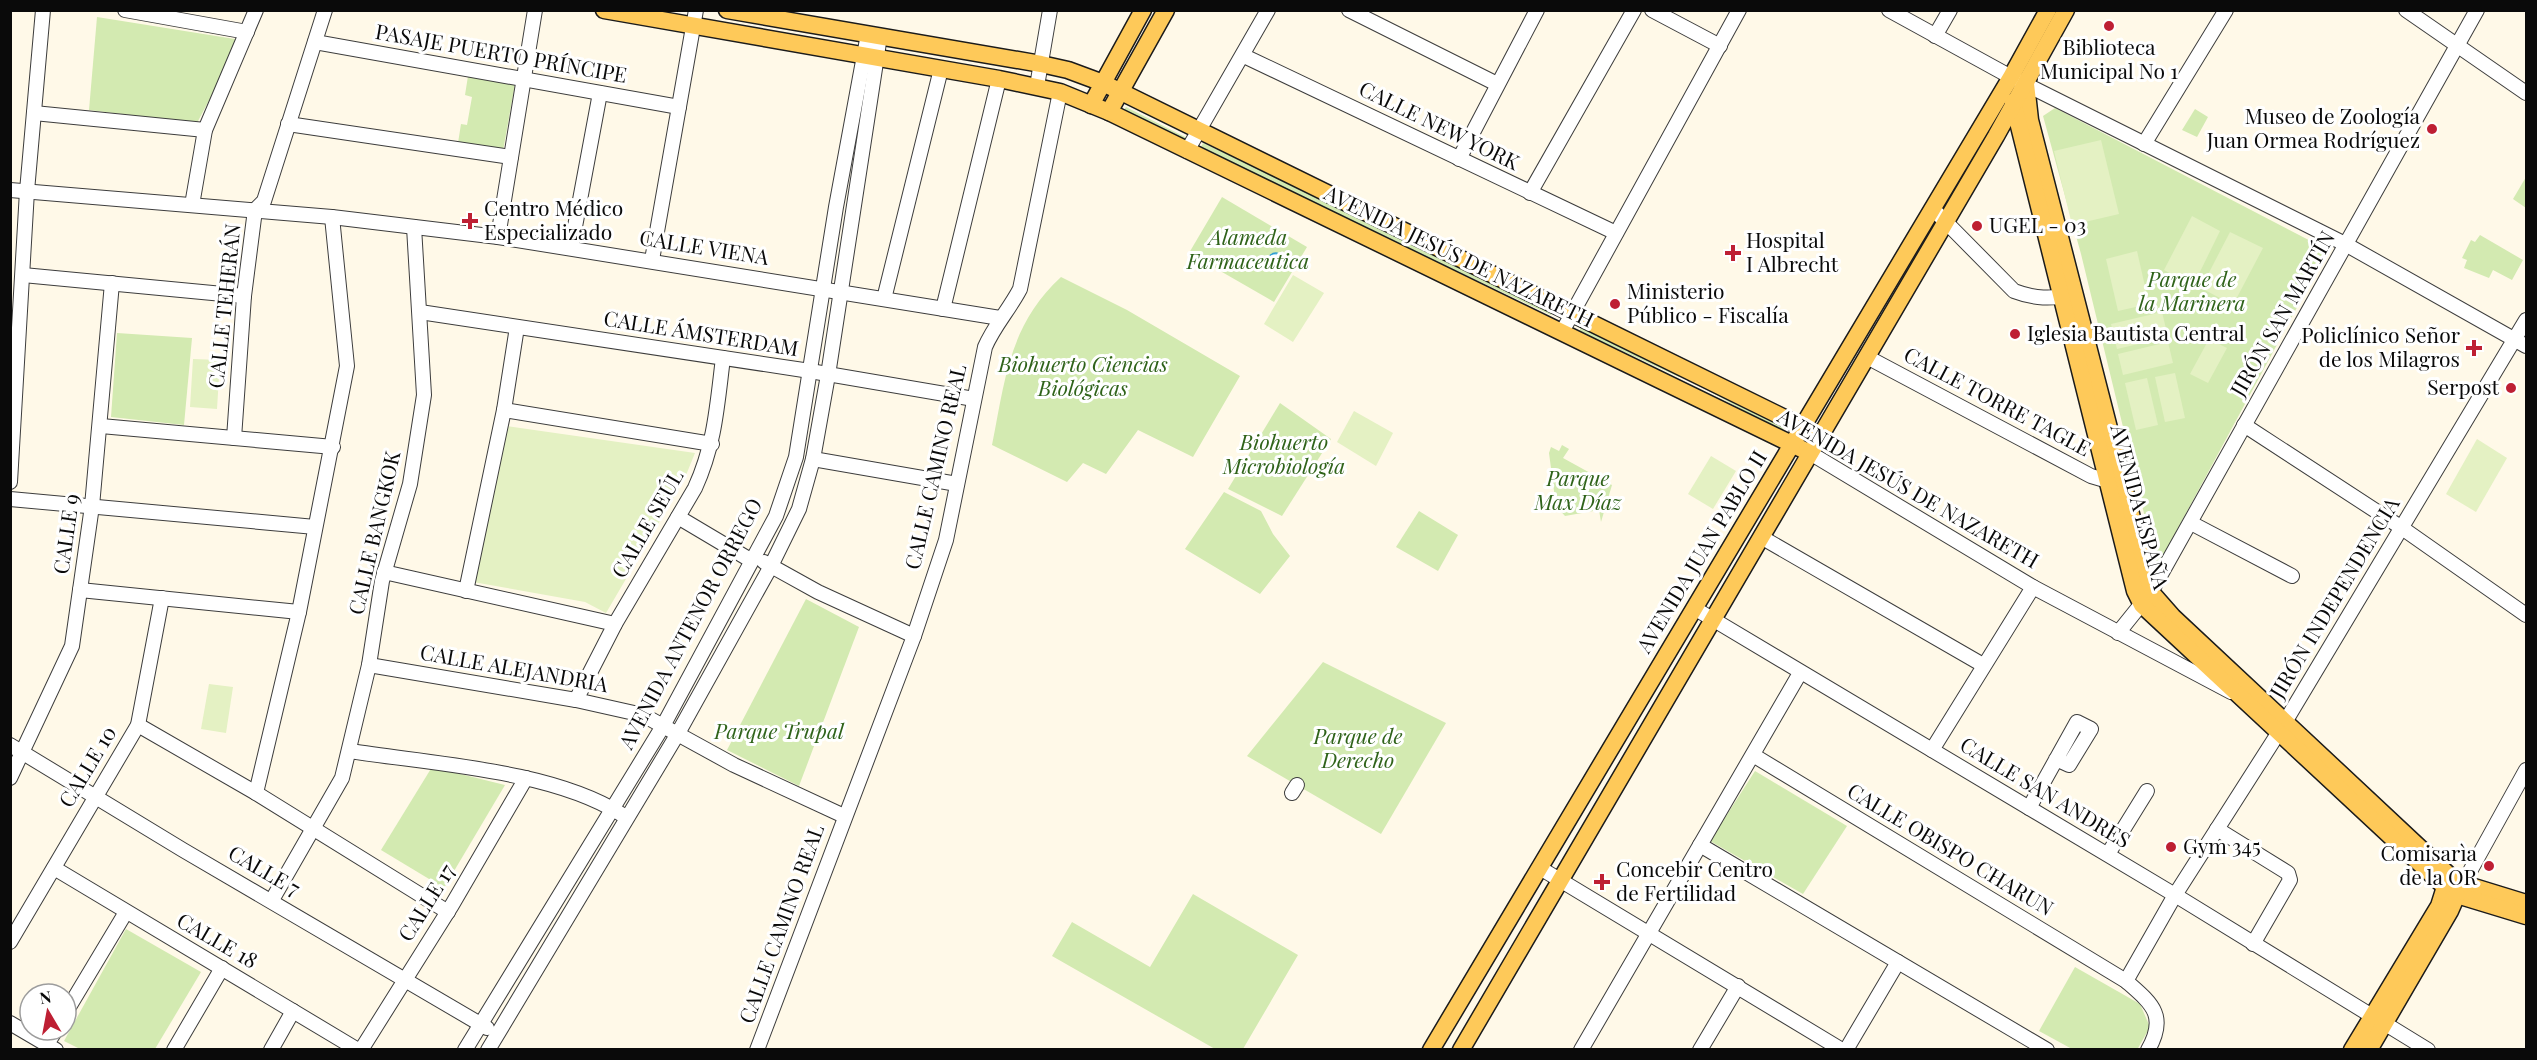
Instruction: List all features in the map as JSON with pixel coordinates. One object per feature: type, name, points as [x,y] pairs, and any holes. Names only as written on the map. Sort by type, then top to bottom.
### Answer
[{"type":"main road","name":"AVENIDA JESÚS DE NAZARETH","points":[[604,10],[695,18],[816,48],[999,79],[1060,92],[1109,112],[1810,453]]},
{"type":"main road","name":"AVENIDA JESÚS DE NAZARETH","points":[[727,10],[1041,64],[1102,83],[1821,436]]},
{"type":"main road","points":[[1090,105],[1143,10]]},
{"type":"main road","points":[[1109,112],[1166,10]]},
{"type":"main road","points":[[2019,80],[2048,10]]},
{"type":"main road","points":[[2019,80],[2066,10]]},
{"type":"main road","points":[[816,48],[820,26]]},
{"type":"main road","name":"AVENIDA JUAN PABLO II","points":[[1461,1050],[1946,222],[2013,105],[2019,80]]},
{"type":"main road","name":"AVENIDA JUAN PABLO II","points":[[1431,1050],[1905,255],[2019,80]]},
{"type":"main road","name":"AVENIDA ESPAÑA","points":[[2019,80],[2030,120],[2108,481],[2136,591],[2173,617],[2282,726],[2451,877],[2454,888]]},
{"type":"main road","name":"AVENIDA ESPAÑA","points":[[2013,105],[2068,296],[2147,599],[2239,697],[2282,726]]},
{"type":"main road","points":[[1905,255],[1921,265]]},
{"type":"main road","points":[[2368,1050],[2378,1020],[2439,906],[2454,888]]},
{"type":"main road","name":"AVENIDA ESPAÑA","points":[[2454,888],[2526,903]]},
{"type":"main road","name":"AVENIDA ESPAÑA","points":[[2454,888],[2526,916]]},
{"type":"main road","points":[[2352,1050],[2378,1020]]},
{"type":"street","points":[[10,482],[27,191],[43,10]]},
{"type":"street","points":[[125,10],[247,32]]},
{"type":"street","points":[[192,205],[206,130],[256,10]]},
{"type":"street","name":"CALLE TEHERÁN","points":[[234,438],[244,296],[255,210],[264,201],[325,10]]},
{"type":"street","points":[[498,237],[536,10]]},
{"type":"street","points":[[1037,86],[1050,10]]},
{"type":"street","points":[[1186,151],[1244,56],[1268,10]]},
{"type":"street","points":[[1349,10],[1497,84]]},
{"type":"street","points":[[1459,159],[1537,10]]},
{"type":"street","points":[[1530,193],[1634,10]]},
{"type":"street","points":[[1652,10],[1720,46]]},
{"type":"street","points":[[1562,332],[1739,10]]},
{"type":"street","points":[[1889,10],[2144,144],[2347,244],[2521,342]]},
{"type":"street","points":[[1935,36],[1950,10]]},
{"type":"street","points":[[2144,144],[2226,10]]},
{"type":"street","points":[[2406,10],[2526,93]]},
{"type":"street","name":"JIRÓN SAN MARTÍN","points":[[2118,633],[2147,599],[2191,523],[2476,10]]},
{"type":"street","points":[[652,260],[695,18]]},
{"type":"street","name":"AVENIDA ANTENOR ORREGO","points":[[465,1050],[663,726],[776,516],[796,457],[836,207],[874,35]]},
{"type":"street","name":"PASAJE PUERTO PRÍNCIPE","points":[[315,42],[679,107]]},
{"type":"street","name":"CALLE NEW YORK","points":[[1244,56],[1616,233]]},
{"type":"street","name":"AVENIDA ANTENOR ORREGO","points":[[488,1050],[677,735],[771,566],[799,509],[813,459],[828,375],[853,210],[870,57]]},
{"type":"street","points":[[884,299],[941,69]]},
{"type":"street","points":[[943,309],[999,79]]},
{"type":"street","name":"CALLE CAMINO REAL","points":[[758,1050],[844,816],[914,636],[946,540],[985,347],[1000,318],[1011,306],[1020,289],[1060,92]]},
{"type":"street","points":[[571,248],[600,93]]},
{"type":"street","points":[[34,113],[206,130]]},
{"type":"street","points":[[288,124],[512,157]]},
{"type":"street","name":"CALLE VIENA","points":[[10,190],[332,217],[498,237],[652,260],[1000,318]]},
{"type":"street","points":[[836,207],[853,210]]},
{"type":"street","points":[[1933,209],[2014,291],[2030,297],[2068,296]]},
{"type":"street","points":[[256,793],[299,612],[347,366],[332,217]]},
{"type":"street","name":"CALLE BANGKOK","points":[[272,900],[342,778],[369,665],[384,572],[410,483],[424,395],[414,227]]},
{"type":"street","points":[[22,275],[244,296]]},
{"type":"street","name":"CALLE 9","points":[[10,778],[17,748],[72,646],[101,426],[112,284]]},
{"type":"street","name":"CALLE ÁMSTERDAM","points":[[420,312],[810,371],[974,399]]},
{"type":"street","name":"JIRÓN INDEPENDENCIA","points":[[2126,981],[2175,895],[2282,726],[2402,528],[2521,342],[2526,320]]},
{"type":"street","points":[[466,591],[504,410],[517,327]]},
{"type":"street","name":"CALLE TORRE TAGLE","points":[[1867,357],[2098,479],[2108,481]]},
{"type":"street","name":"CALLE SEÚL","points":[[576,700],[615,624],[695,489],[712,444],[723,358]]},
{"type":"street","points":[[504,410],[712,444]]},
{"type":"street","points":[[2244,425],[2402,528],[2526,615]]},
{"type":"street","points":[[101,426],[333,447]]},
{"type":"street","name":"AVENIDA JESÚS DE NAZARETH","points":[[1810,453],[2033,587],[2239,697]]},
{"type":"street","points":[[813,459],[957,484]]},
{"type":"street","points":[[10,499],[315,527]]},
{"type":"street","points":[[678,517],[818,592],[914,636]]},
{"type":"street","points":[[2191,523],[2292,576]]},
{"type":"street","points":[[1761,537],[1983,665]]},
{"type":"street","points":[[384,572],[615,624]]},
{"type":"street","points":[[1932,750],[2033,587]]},
{"type":"street","points":[[80,590],[299,612]]},
{"type":"street","name":"CALLE 10","points":[[10,942],[94,796],[138,725],[162,598]]},
{"type":"street","name":"CALLE SAN ANDRES","points":[[1694,608],[1800,674],[2108,854],[2428,1050]]},
{"type":"street","name":"CALLE ALEJANDRIA","points":[[369,665],[576,700],[643,715],[793,795],[844,816]]},
{"type":"street","points":[[1581,1050],[1800,674]]},
{"type":"street","points":[[138,725],[256,793],[448,912]]},
{"type":"street","name":"CALLE 7","points":[[17,748],[94,796],[497,1033]]},
{"type":"street","points":[[350,751],[526,778],[572,790],[613,809],[628,819]]},
{"type":"street","name":"CALLE OBISPO CHARUN","points":[[1753,755],[2126,981],[2144,995],[2157,1014],[2155,1037],[2148,1050]]},
{"type":"street","points":[[2029,808],[2056,759]]},
{"type":"street","points":[[2454,888],[2526,770]]},
{"type":"street","name":"CALLE 17","points":[[359,1050],[448,912],[526,778]]},
{"type":"street","points":[[2108,854],[2147,791]]},
{"type":"street","points":[[2217,829],[2288,873],[2290,880],[2253,944]]},
{"type":"street","points":[[1700,845],[2047,1050]]},
{"type":"street","name":"CALLE 18","points":[[54,868],[359,1050]]},
{"type":"street","points":[[1540,868],[1844,1050],[1898,962]]},
{"type":"street","points":[[78,992],[126,912]]},
{"type":"street","points":[[174,1050],[222,968]]},
{"type":"street","points":[[1700,1050],[1738,987]]},
{"type":"street","points":[[271,1050],[293,1011]]},
{"type":"street","points":[[10,1023],[52,1047]]},
{"type":"green space","points":[[97,17],[241,40],[197,123],[89,110]]},
{"type":"green space","points":[[468,76],[515,84],[503,151],[458,143],[461,124],[467,125],[472,97],[465,95]]},
{"type":"green space","points":[[1126,107],[1187,138],[1183,144],[1122,113]]},
{"type":"green space","name":"Parque de la Marinera","points":[[2055,108],[2328,250],[2157,567],[2081,254],[2043,116]]},
{"type":"green space","points":[[2195,109],[2208,117],[2197,137],[2182,130]]},
{"type":"green space","points":[[2101,140],[2119,214],[2072,225],[2054,151]]},
{"type":"green space","points":[[1203,143],[1555,307],[1551,315],[1199,151]]},
{"type":"green space","points":[[2526,177],[2526,208],[2513,199]]},
{"type":"green space","name":"Alameda Farmaceutica","points":[[1222,197],[1307,247],[1274,302],[1189,253]]},
{"type":"green space","points":[[2192,216],[2220,231],[2193,286],[2164,270]]},
{"type":"green space","points":[[2230,232],[2263,248],[2233,305],[2201,288]]},
{"type":"green space","points":[[2480,235],[2523,260],[2512,280],[2493,270],[2489,278],[2464,268],[2467,260],[2462,258],[2471,240],[2475,242]]},
{"type":"green space","points":[[2137,251],[2149,304],[2118,311],[2106,259]]},
{"type":"green space","points":[[1293,275],[1324,293],[1293,342],[1264,324]]},
{"type":"green space","name":"Biohuerto Ciencias Biológicas","points":[[1061,277],[1127,310],[1240,376],[1193,457],[1138,430],[1106,474],[1083,463],[1067,482],[992,445],[1006,376],[1020,334],[1030,314]]},
{"type":"green space","points":[[2162,312],[2168,337],[2117,349],[2111,324]]},
{"type":"green space","points":[[1584,323],[1683,371],[1679,377],[1579,331]]},
{"type":"green space","points":[[117,333],[192,338],[184,425],[111,417]]},
{"type":"green space","points":[[2209,339],[2227,348],[2208,383],[2190,374]]},
{"type":"green space","points":[[2168,342],[2173,363],[2123,375],[2118,354]]},
{"type":"green space","points":[[193,359],[220,360],[217,409],[190,407]]},
{"type":"green space","points":[[2175,373],[2185,418],[2165,422],[2155,377]]},
{"type":"green space","points":[[1699,378],[1784,427],[1781,432],[1697,384]]},
{"type":"green space","points":[[2147,378],[2158,425],[2136,430],[2125,383]]},
{"type":"green space","name":"Biohuerto Microbiología","points":[[1280,403],[1331,439],[1282,516],[1228,489]]},
{"type":"green space","points":[[1354,411],[1393,433],[1376,466],[1337,442]]},
{"type":"green space","points":[[507,426],[695,453],[684,480],[606,613],[585,602],[473,582]]},
{"type":"green space","points":[[2477,439],[2507,458],[2476,512],[2446,494]]},
{"type":"green space","name":"Parque Max Díaz","points":[[1562,445],[1569,449],[1563,458],[1612,485],[1601,522],[1599,510],[1565,516],[1556,506],[1549,453],[1551,447],[1559,451]]},
{"type":"green space","points":[[1711,456],[1736,471],[1713,509],[1688,494]]},
{"type":"green space","points":[[1224,492],[1261,511],[1273,534],[1290,556],[1260,594],[1185,549]]},
{"type":"green space","points":[[1419,511],[1458,535],[1438,571],[1396,547]]},
{"type":"green space","name":"Parque Trupal","points":[[806,599],[859,627],[799,786],[727,750]]},
{"type":"green space","name":"Parque de Derecho","points":[[1323,662],[1446,723],[1381,834],[1247,756]]},
{"type":"green space","points":[[209,684],[233,687],[226,733],[201,729]]},
{"type":"green space","points":[[432,767],[505,785],[444,888],[381,850]]},
{"type":"green space","points":[[1755,771],[1847,826],[1803,894],[1710,841]]},
{"type":"green space","points":[[1193,894],[1298,955],[1243,1049],[1215,1049],[1052,956],[1072,922],[1150,967]]},
{"type":"green space","points":[[126,929],[201,972],[155,1049],[80,1049],[66,1042],[78,1042],[78,1016]]},
{"type":"green space","points":[[2075,967],[2140,1004],[2150,1027],[2137,1050],[2072,1049],[2039,1031]]},
{"type":"water","points":[[1273,253],[1279,253],[1284,261],[1282,267],[1273,269],[1268,264],[1268,258]]},
{"type":"place","name":"Biblioteca Municipal No 1","points":[[2109,26]]},
{"type":"place","name":"Museo de Zoología Juan Ormea Rodríguez","points":[[2432,129]]},
{"type":"place","name":"Centro Médico Especializado","points":[[470,221]]},
{"type":"place","name":"UGEL - 03","points":[[1977,226]]},
{"type":"place","name":"Hospital I Albrecht","points":[[1733,253]]},
{"type":"place","name":"Ministerio Público - Fiscalía","points":[[1615,304]]},
{"type":"place","name":"Iglesia Bautista Central","points":[[2015,334]]},
{"type":"place","name":"Policlínico Señor de los Milagros","points":[[2474,348]]},
{"type":"place","name":"Serpost","points":[[2511,388]]},
{"type":"place","name":"Gym 345","points":[[2171,847]]},
{"type":"place","name":"Comisarìa de la OR","points":[[2489,866]]},
{"type":"place","name":"Concebir Centro de Fertilidad","points":[[1602,882]]}]
